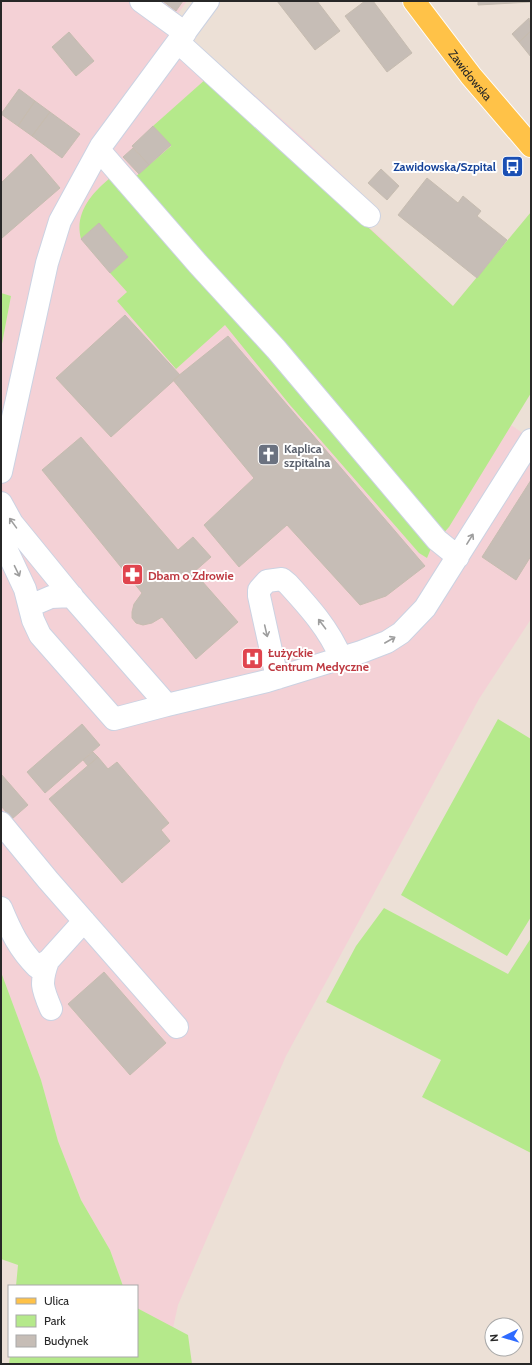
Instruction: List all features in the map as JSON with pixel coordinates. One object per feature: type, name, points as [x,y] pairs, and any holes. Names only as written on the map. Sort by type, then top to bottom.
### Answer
[{"type":"main road","name":"Zawidowska","points":[[414,1],[471,76],[531,146]]},
{"type":"lane","points":[[141,1],[369,216]]},
{"type":"lane","points":[[1,472],[52,242],[71,199],[99,150],[208,1]]},
{"type":"lane","points":[[99,150],[198,264],[276,349],[419,516],[437,540],[458,557]]},
{"type":"lane","points":[[1,538],[23,582],[37,628],[45,641],[114,719],[277,678],[375,647],[401,633],[425,608],[531,440]]},
{"type":"lane","points":[[1,504],[12,523],[72,596],[167,705]]},
{"type":"lane","points":[[277,678],[259,596],[259,590],[267,581],[282,579],[288,584],[322,623],[336,645],[341,658]]},
{"type":"lane","points":[[30,606],[51,597],[72,596]]},
{"type":"lane","points":[[1,823],[177,1027]]},
{"type":"lane","points":[[1,908],[10,931],[23,953],[37,967],[48,961],[84,921]]},
{"type":"lane","points":[[48,961],[42,977],[43,991],[51,1008]]},
{"type":"shaded area","name":"Łużyckie Centrum Medyczne","points":[[1,1],[187,1],[172,22],[303,138],[379,210],[367,225],[453,306],[531,212],[531,393],[511,425],[531,439],[531,619],[479,699],[286,1056],[178,1305],[173,1328],[138,1309],[138,1285],[123,1285],[110,1250],[81,1200],[58,1141],[41,1080],[1,972],[1,349],[11,296],[1,293]]},
{"type":"green space","points":[[207,78],[453,306],[531,212],[531,393],[449,527],[432,546],[427,558],[419,553],[290,405],[225,325],[176,369],[117,301],[127,292],[110,273],[128,257],[99,224],[81,239],[79,230],[82,212],[91,197],[110,178],[119,191],[171,146],[153,126]]},
{"type":"green space","points":[[1,293],[11,296],[1,349]]},
{"type":"green space","points":[[498,719],[531,739],[531,917],[507,956],[401,895]]},
{"type":"green space","points":[[384,908],[508,974],[531,938],[531,1153],[422,1097],[441,1060],[326,1002],[356,946]]},
{"type":"green space","points":[[1,972],[41,1080],[58,1141],[81,1200],[110,1250],[123,1285],[16,1285],[18,1265],[1,1259]]},
{"type":"green space","points":[[138,1309],[188,1335],[192,1364],[9,1364],[10,1357],[138,1357]]},
{"type":"building","points":[[163,1],[183,1],[176,11]]},
{"type":"building","points":[[277,1],[317,1],[340,31],[315,50]]},
{"type":"building","points":[[365,1],[373,1],[412,53],[387,72],[345,16]]},
{"type":"building","points":[[478,1],[531,1],[531,2],[478,5]]},
{"type":"building","points":[[529,18],[531,31],[519,42],[512,34]]},
{"type":"building","points":[[531,31],[531,57],[519,42]]},
{"type":"building","points":[[69,32],[94,61],[76,76],[52,47]]},
{"type":"building","points":[[19,89],[35,101],[18,126],[1,114]]},
{"type":"building","points":[[35,101],[50,112],[32,136],[18,126]]},
{"type":"building","points":[[50,112],[80,134],[62,158],[32,136]]},
{"type":"building","points":[[153,126],[171,145],[149,165],[132,146]]},
{"type":"building","points":[[133,148],[149,165],[139,174],[123,157]]},
{"type":"building","points":[[31,154],[60,188],[2,238],[1,183]]},
{"type":"building","points":[[381,169],[399,186],[387,200],[368,183]]},
{"type":"building","points":[[427,178],[458,203],[463,196],[481,211],[477,216],[507,240],[477,278],[398,215]]},
{"type":"building","points":[[99,223],[128,257],[110,273],[81,239]]},
{"type":"building","points":[[125,315],[180,375],[111,437],[56,378]]},
{"type":"building","points":[[228,336],[425,566],[386,596],[360,605],[287,525],[239,567],[204,525],[254,478],[173,380]]},
{"type":"building","points":[[81,437],[178,550],[193,537],[211,557],[194,572],[238,622],[196,659],[162,617],[152,623],[143,625],[136,623],[132,618],[132,612],[134,604],[142,593],[42,470]]},
{"type":"building","points":[[531,480],[531,556],[516,580],[482,557]]},
{"type":"building","points":[[82,724],[100,745],[45,793],[27,772]]},
{"type":"building","points":[[93,752],[98,757],[88,766],[83,760]]},
{"type":"building","points":[[98,757],[108,769],[117,762],[169,823],[161,830],[170,841],[122,883],[49,799]]},
{"type":"building","points":[[1,774],[28,805],[12,819],[1,806]]},
{"type":"building","points":[[104,972],[166,1043],[130,1075],[68,1004]]},
{"type":"place","name":"Zawidowska/Szpital","points":[[512,166]]},
{"type":"place","name":"Kaplica szpitalna","points":[[269,455]]},
{"type":"place","name":"Dbam o Zdrowie","points":[[133,575]]},
{"type":"place","name":"Łużyckie Centrum Medyczne","points":[[253,659]]}]
